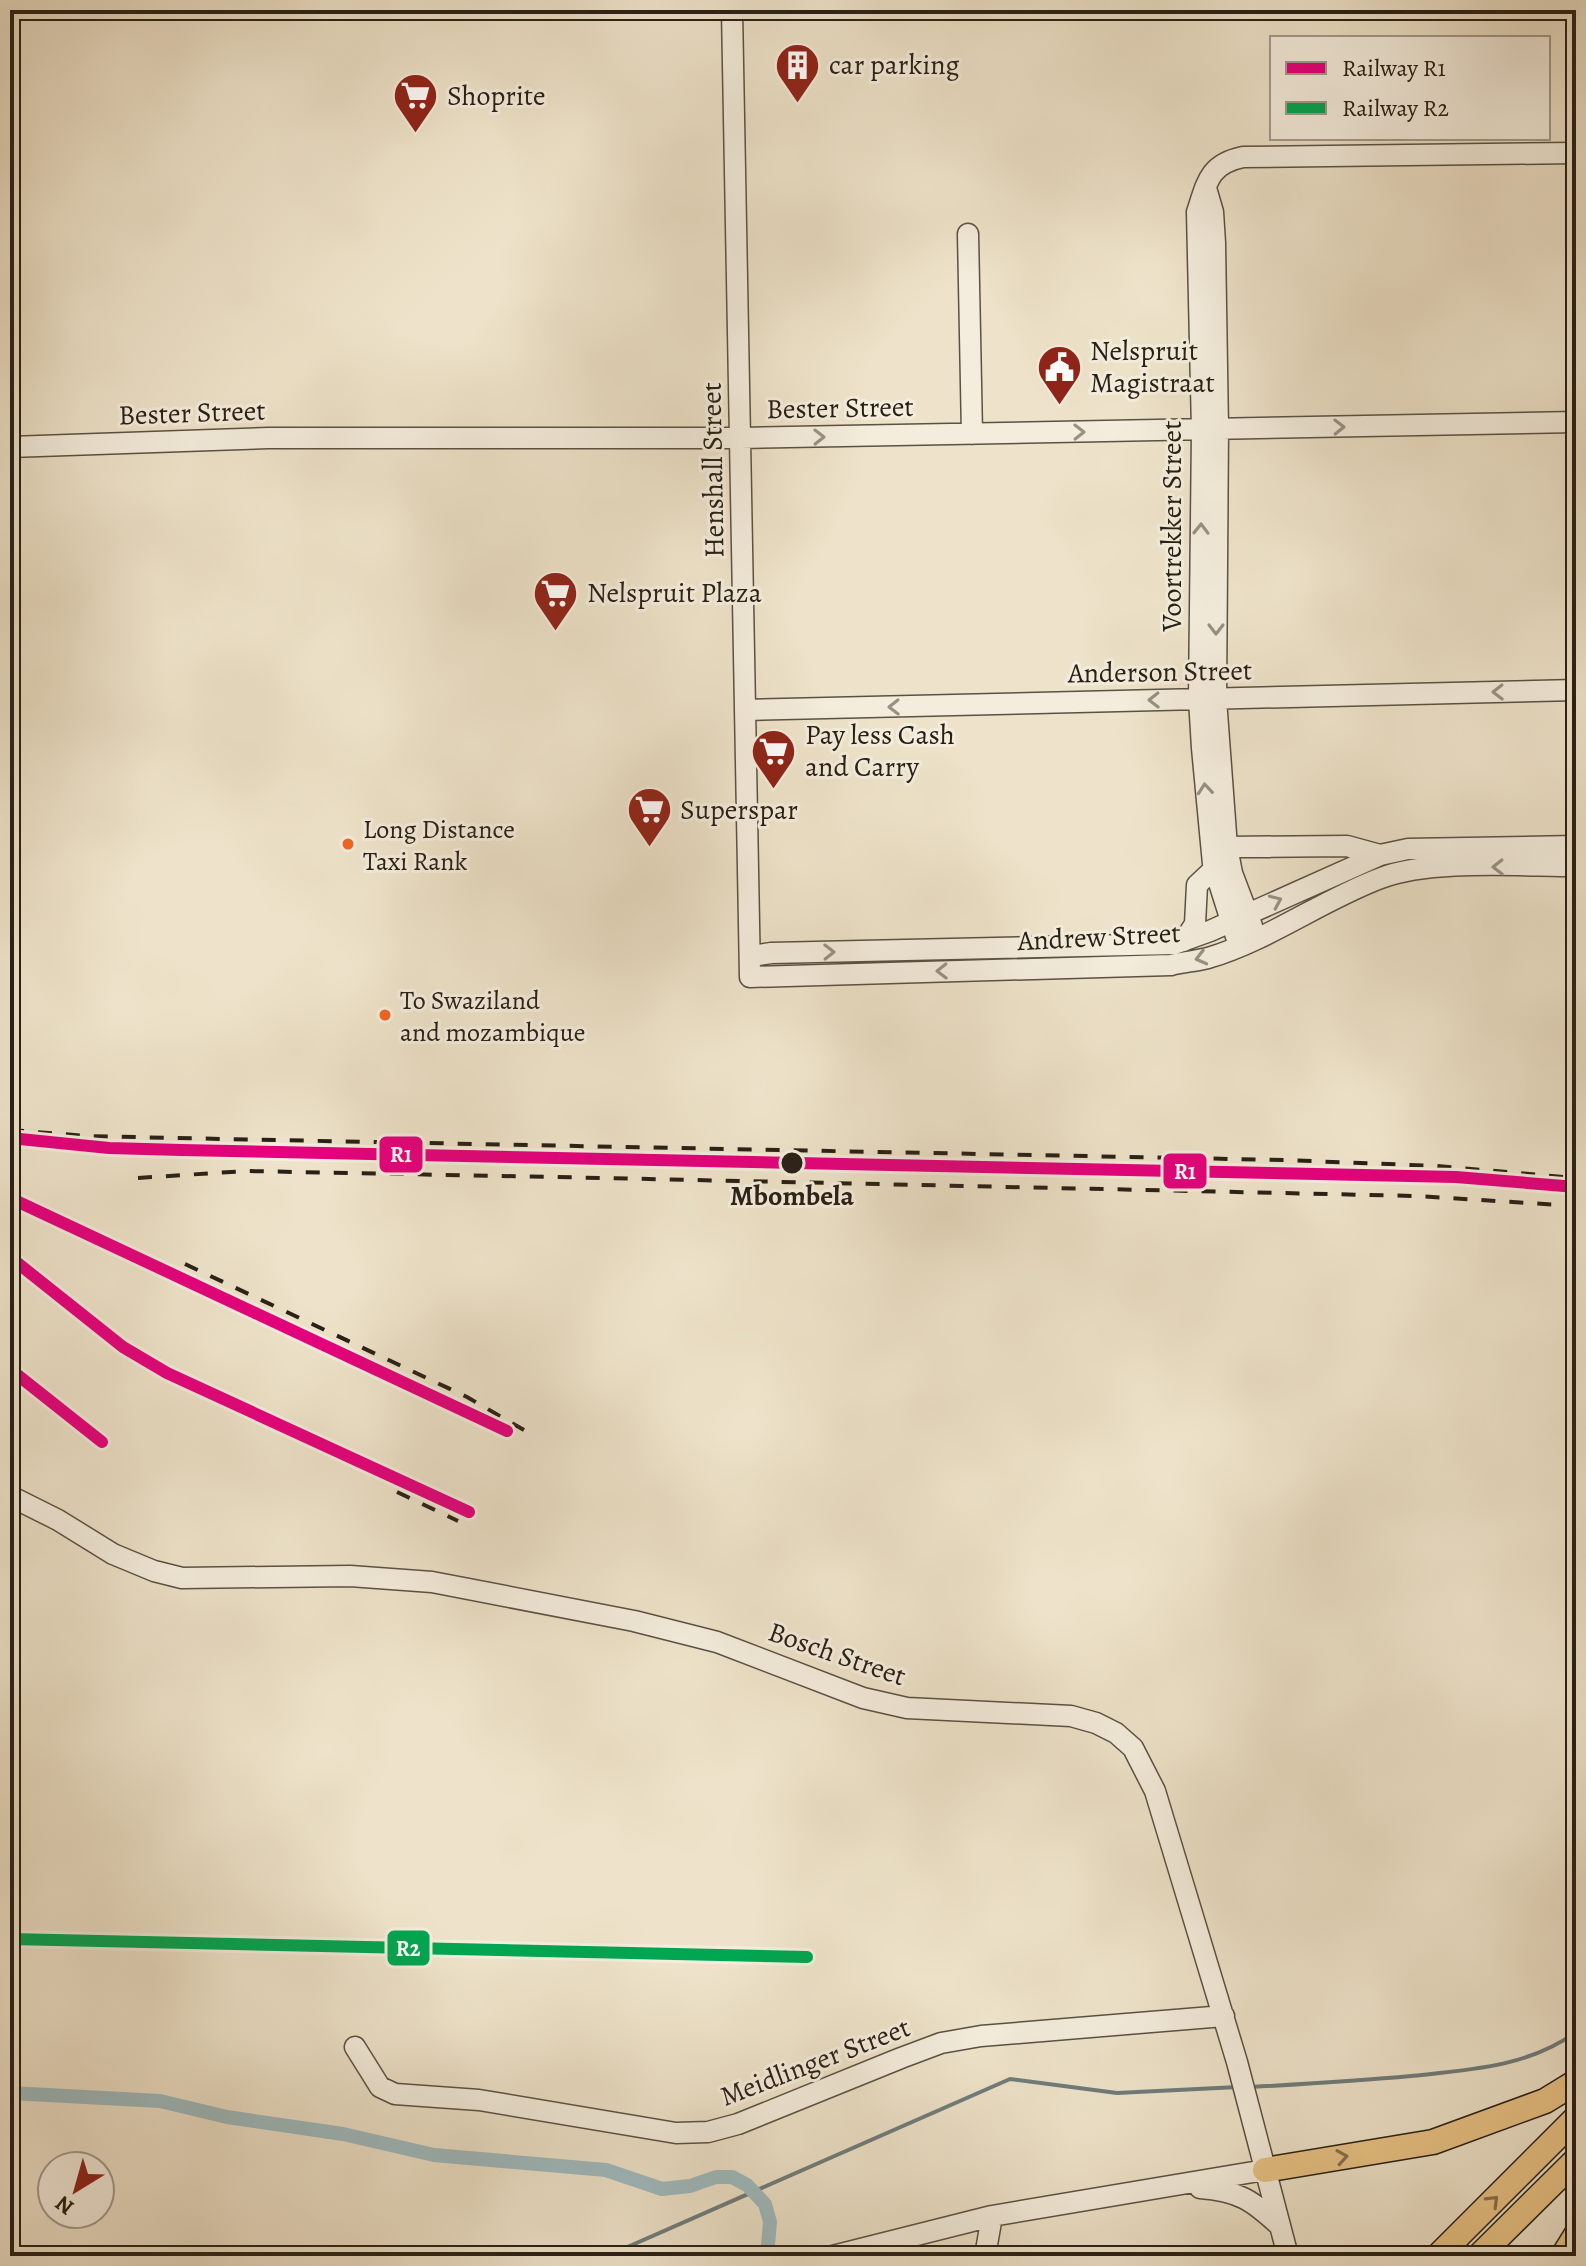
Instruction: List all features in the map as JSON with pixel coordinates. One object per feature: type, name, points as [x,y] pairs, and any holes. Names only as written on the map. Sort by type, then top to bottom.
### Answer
[{"type":"main road","points":[[1265,2170],[1433,2142],[1545,2101],[1576,2082]]},
{"type":"main road","points":[[1438,2256],[1576,2118]]},
{"type":"main road","points":[[1479,2256],[1576,2160]]},
{"type":"main road","points":[[1563,2256],[1576,2235]]},
{"type":"street","name":"Henshall Street","points":[[732,10],[750,977]]},
{"type":"street","name":"Voortrekker Street","points":[[1248,942],[1214,869],[1207,699],[1210,430],[1197,212],[1211,175],[1220,164],[1243,157],[1576,153]]},
{"type":"street","points":[[968,234],[972,434]]},
{"type":"street","name":"Bester Street","points":[[10,447],[284,438],[741,438],[1576,422]]},
{"type":"street","name":"Anderson Street","points":[[746,710],[1576,690]]},
{"type":"street","name":"Voortrekker Street","points":[[1207,699],[1238,917]]},
{"type":"street","points":[[1227,847],[1347,846],[1380,855]]},
{"type":"street","name":"Andrew Street","points":[[752,956],[771,953],[1164,945],[1184,941],[1380,855],[1408,849],[1576,846]]},
{"type":"street","name":"Andrew Street","points":[[750,977],[1171,965],[1207,958],[1248,942],[1380,878],[1406,870],[1576,866]]},
{"type":"street","points":[[1184,941],[1195,924],[1197,885],[1214,869]]},
{"type":"street","name":"Bosch Street","points":[[10,1496],[58,1520],[113,1554],[154,1571],[182,1578],[350,1576],[432,1582],[634,1621],[717,1642],[863,1698],[907,1708],[1071,1716],[1116,1733],[1133,1748],[1155,1791],[1224,2016],[1288,2256]]},
{"type":"street","name":"Meidlinger Street","points":[[355,2047],[380,2087],[395,2094],[479,2100],[676,2133],[708,2132],[738,2124],[941,2043],[981,2036],[1224,2016]]},
{"type":"street","points":[[833,2256],[992,2216],[1265,2170]]},
{"type":"street","points":[[1168,2186],[1240,2194],[1280,2226]]},
{"type":"street","points":[[985,2256],[992,2216]]},
{"type":"waterway","points":[[1251,2087],[1476,2069],[1538,2053],[1576,2032]]},
{"type":"waterway","points":[[607,2256],[1010,2079],[1117,2093],[1238,2087]]},
{"type":"waterway","points":[[10,2093],[160,2101],[227,2117],[343,2134],[434,2155],[606,2170],[662,2189],[690,2186],[716,2177],[732,2177],[747,2185],[765,2204],[770,2222],[768,2245]]},
{"type":"railway","points":[[10,1130],[87,1136],[1284,1160],[1437,1166],[1576,1178]]},
{"type":"railway","points":[[138,1178],[246,1171],[1417,1196],[1576,1206]]},
{"type":"railway","points":[[10,1198],[507,1431]]},
{"type":"railway","points":[[10,1257],[123,1347],[167,1373],[469,1512]]},
{"type":"railway","points":[[185,1264],[467,1397],[524,1430]]},
{"type":"railway","points":[[10,1369],[102,1442]]},
{"type":"railway","points":[[397,1492],[458,1521]]},
{"type":"railway","points":[[10,1939],[807,1957]]},
{"type":"rail line","name":"R1","points":[[10,1138],[109,1148],[1456,1177],[1576,1187]]},
{"type":"rail line","name":"R1","points":[[10,1198],[507,1431]]},
{"type":"rail line","name":"R1","points":[[10,1257],[123,1347],[167,1373],[469,1512]]},
{"type":"rail line","name":"R1","points":[[10,1369],[102,1442]]},
{"type":"rail line","name":"R2","points":[[10,1939],[807,1957]]},
{"type":"place","name":"car parking","points":[[798,104]]},
{"type":"place","name":"Shoprite","points":[[416,135]]},
{"type":"place","name":"Nelspruit Magistraat","points":[[1059,406]]},
{"type":"place","name":"Nelspruit Plaza","points":[[556,632]]},
{"type":"place","name":"Pay less Cash and Carry","points":[[774,790]]},
{"type":"place","name":"Long Distance Taxi Rank","points":[[348,844]]},
{"type":"place","name":"Superspar","points":[[649,849]]},
{"type":"place","name":"To Swaziland and mozambique","points":[[385,1015]]},
{"type":"place","name":"Mbombela","points":[[792,1163]]}]
